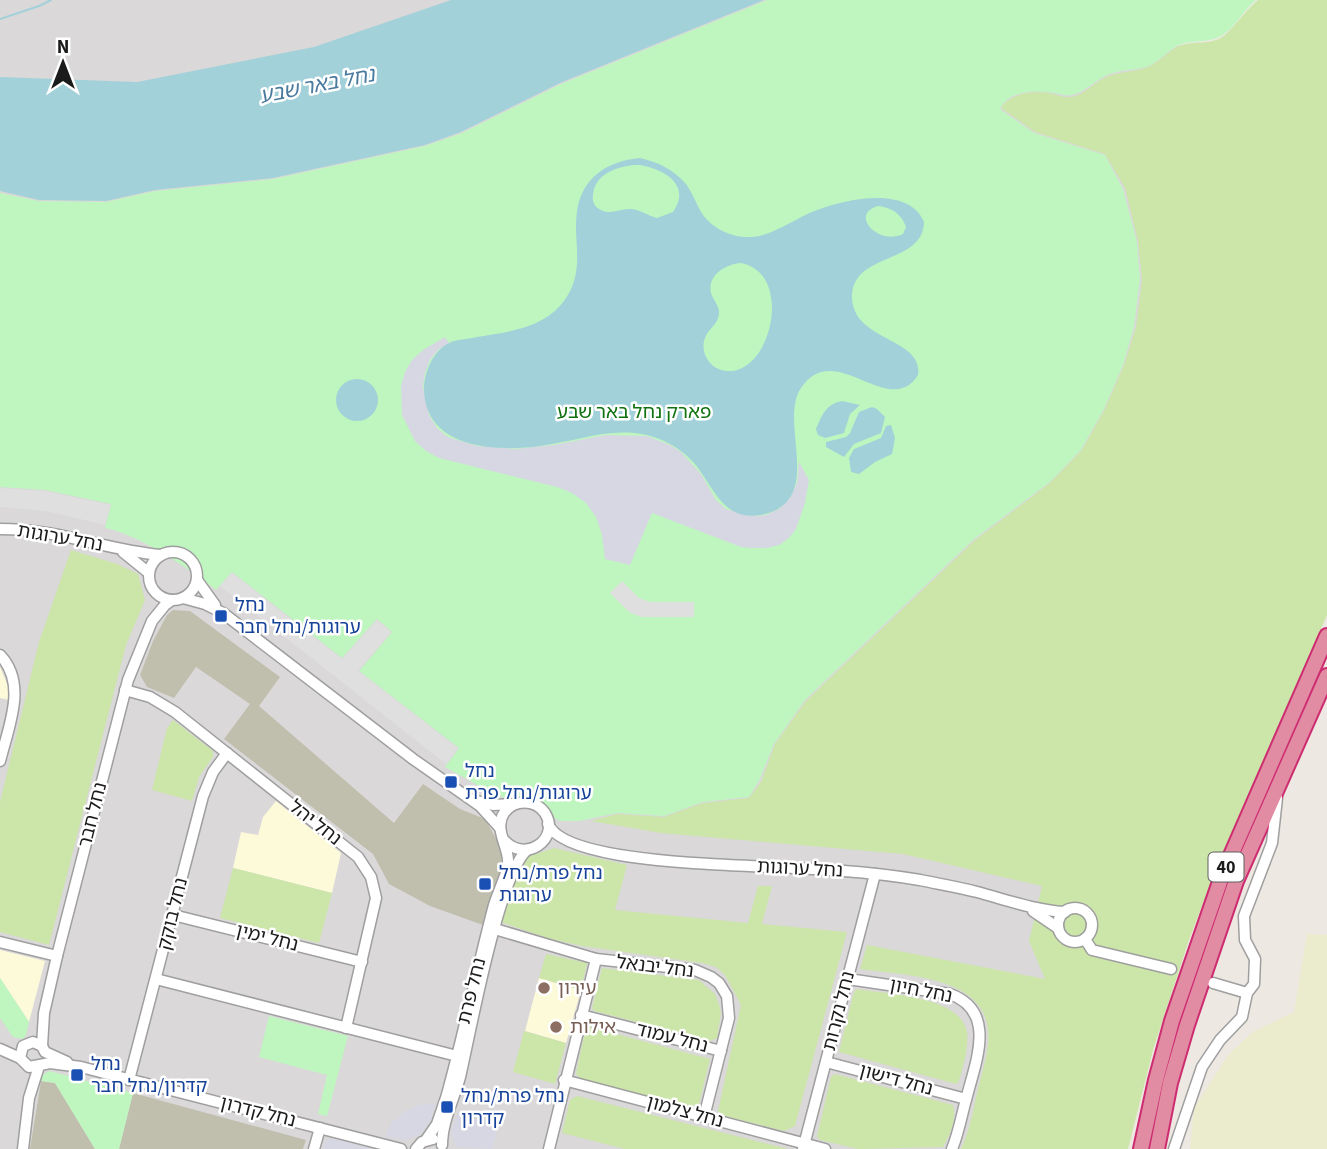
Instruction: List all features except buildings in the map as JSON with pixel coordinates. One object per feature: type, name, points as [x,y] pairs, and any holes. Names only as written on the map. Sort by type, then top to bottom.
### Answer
[{"type":"highway","name":"40","points":[[1140,1149],[1172,1021],[1222,876],[1327,636]]},
{"type":"highway","name":"40","points":[[1158,1149],[1170,1083],[1236,881],[1327,676]]},
{"type":"street","name":"נחל ערוגות","points":[[0,529],[50,532],[120,549],[161,555]]},
{"type":"street","name":"נחל ערוגות","points":[[120,549],[149,573]]},
{"type":"street","points":[[223,613],[205,604],[183,598],[172,600],[161,597],[150,584],[149,573],[153,563],[161,555],[176,553],[187,557],[194,565],[197,580],[205,595],[223,613],[413,760],[488,813],[500,828],[504,840],[516,849],[527,850],[543,842],[548,832],[548,824],[545,813],[536,805],[528,802],[493,805],[464,796]]},
{"type":"street","points":[[183,598],[192,591],[197,580]]},
{"type":"street","name":"נחל חבר","points":[[152,621],[153,590]]},
{"type":"street","name":"נחל חבר","points":[[43,1049],[44,1013],[57,956],[125,690],[152,621],[172,600]]},
{"type":"street","points":[[0,655],[12,674],[15,692],[0,761]]},
{"type":"street","name":"נחל יהל","points":[[125,690],[145,695],[165,705],[358,857],[366,867],[375,887],[376,898],[346,1028]]},
{"type":"street","name":"נחל בוקק","points":[[129,1080],[203,796],[211,777],[227,753]]},
{"type":"street","points":[[1174,1149],[1202,1067],[1220,1040],[1242,1017],[1247,993],[1254,984],[1255,959],[1245,940],[1244,916],[1272,843],[1278,786]]},
{"type":"street","points":[[500,828],[505,812],[514,804]]},
{"type":"street","name":"נחל ערוגות","points":[[548,824],[555,834],[572,843],[609,853],[653,860],[875,874],[946,885],[1027,907],[1065,912]]},
{"type":"street","name":"נחל פרת","points":[[421,1144],[440,1117],[457,1056],[495,902],[508,864],[504,840]]},
{"type":"street","name":"נחל ערוגות","points":[[543,842],[572,843]]},
{"type":"street","name":"נחל פרת","points":[[443,1147],[443,1132],[459,1079],[495,929],[513,869],[519,857],[527,850]]},
{"type":"street","name":"נחל נקרות","points":[[804,1146],[875,874]]},
{"type":"street","name":"נחל ערוגות","points":[[1027,907],[1058,928]]},
{"type":"street","points":[[1077,909],[1088,916],[1091,928],[1085,939],[1069,941],[1061,935],[1059,920],[1065,912],[1077,909]]},
{"type":"street","name":"נחל ימין","points":[[173,915],[362,962]]},
{"type":"street","name":"נחל יבנאל","points":[[495,929],[596,958],[695,971],[711,976],[727,996],[730,1011],[704,1117]]},
{"type":"street","points":[[1085,939],[1092,950],[1171,969]]},
{"type":"street","points":[[0,942],[57,956]]},
{"type":"street","points":[[549,1149],[596,958]]},
{"type":"street","points":[[156,979],[457,1056]]},
{"type":"street","name":"נחל חיון","points":[[848,979],[950,994],[967,1004],[977,1020],[981,1042],[951,1149]]},
{"type":"street","points":[[1213,984],[1247,993]]},
{"type":"street","name":"נחל חבר","points":[[25,1045],[44,1013]]},
{"type":"street","name":"נחל עמוד","points":[[582,1015],[721,1051]]},
{"type":"street","points":[[0,1047],[33,1042],[43,1049],[29,1098],[23,1149]]},
{"type":"street","points":[[25,1045],[22,1061],[29,1098]]},
{"type":"street","points":[[0,1047],[33,1068],[40,1065]]},
{"type":"street","name":"נחל קדרון","points":[[43,1049],[81,1067]]},
{"type":"street","name":"נחל דישון","points":[[826,1062],[966,1099]]},
{"type":"street","name":"נחל קדרון","points":[[40,1065],[81,1067],[397,1148],[421,1144]]},
{"type":"street","name":"נחל צלמון","points":[[564,1080],[804,1146]]},
{"type":"street","points":[[314,1149],[320,1128]]},
{"type":"street","points":[[421,1144],[435,1140],[443,1147]]},
{"type":"street","points":[[804,1146],[825,1149]]},
{"type":"shaded area","points":[[0,0],[1177,0],[1192,355],[1035,1149],[0,1149]]},
{"type":"shaded area","points":[[445,337],[449,343],[439,349],[430,360],[423,387],[429,415],[437,428],[448,437],[477,446],[515,449],[606,435],[647,436],[681,452],[701,474],[716,500],[726,509],[752,516],[766,515],[779,509],[790,498],[797,483],[799,462],[809,480],[796,529],[779,545],[767,548],[741,547],[652,513],[630,565],[605,559],[596,517],[586,503],[572,493],[439,458],[415,441],[402,415],[401,386],[405,372],[412,360],[423,350]]},
{"type":"shaded area","points":[[0,488],[45,491],[111,505],[105,525],[46,511],[0,507]]},
{"type":"shaded area","points":[[232,573],[342,659],[377,620],[391,632],[358,671],[458,748],[446,764],[220,586]]},
{"type":"shaded area","points":[[622,581],[639,598],[650,602],[694,602],[694,617],[641,617],[629,612],[610,593]]},
{"type":"shaded area","points":[[173,610],[190,611],[280,677],[259,706],[394,823],[423,784],[460,809],[485,819],[502,849],[501,868],[483,925],[430,906],[389,884],[373,854],[224,739],[250,704],[196,667],[174,698],[147,687],[140,675],[153,641],[167,615]]},
{"type":"shaded area","points":[[0,667],[9,688],[9,700],[0,698]]},
{"type":"shaded area","points":[[276,801],[341,853],[332,893],[233,868],[241,832],[258,835],[263,817]]},
{"type":"shaded area","points":[[0,950],[45,961],[29,1022],[0,978]]},
{"type":"shaded area","points":[[539,978],[581,990],[566,1043],[525,1031]]},
{"type":"shaded area","points":[[41,1081],[55,1083],[95,1149],[30,1149]]},
{"type":"shaded area","points":[[133,1093],[306,1140],[303,1149],[119,1149]]},
{"type":"shaded area","points":[[436,1103],[431,1120],[420,1135],[404,1140],[385,1136],[391,1123],[406,1111],[419,1105]]},
{"type":"shaded area","points":[[457,1114],[499,1125],[492,1149],[456,1147],[451,1134]]},
{"type":"shaded area","points":[[334,1139],[374,1149],[323,1149],[326,1140]]},
{"type":"green space","name":"פארק נחל באר שבע","points":[[767,0],[1256,0],[1232,28],[1218,38],[1182,44],[1151,65],[1110,74],[1072,95],[1026,92],[1013,96],[1003,104],[1000,109],[1034,133],[1105,155],[1123,189],[1137,242],[1140,279],[1134,327],[1123,365],[1104,409],[1081,450],[1050,482],[973,540],[805,700],[774,744],[759,781],[749,797],[703,802],[664,816],[617,813],[579,821],[561,821],[488,791],[445,767],[459,748],[359,671],[392,632],[377,619],[342,658],[232,572],[216,590],[148,545],[105,528],[111,504],[45,490],[0,487],[0,193],[39,201],[106,202],[155,191],[273,179],[425,146],[462,133],[561,84]]},
{"type":"green space","points":[[1258,0],[1327,0],[1327,615],[1217,867],[1189,940],[1153,1050],[1128,1149],[961,1149],[970,1124],[987,1052],[987,1023],[980,1007],[968,995],[934,980],[860,969],[867,945],[1045,979],[1029,941],[1042,886],[903,854],[661,833],[591,821],[617,814],[664,817],[703,803],[749,798],[761,782],[775,744],[806,701],[974,541],[1050,483],[1082,450],[1105,409],[1124,365],[1136,327],[1142,280],[1138,241],[1125,188],[1105,154],[1035,132],[1001,108],[1010,99],[1029,93],[1074,96],[1108,76],[1148,67],[1179,46],[1220,38]]},
{"type":"green space","points":[[71,550],[117,564],[138,574],[145,600],[126,645],[49,945],[0,932],[0,802],[39,642]]},
{"type":"green space","points":[[173,720],[213,751],[213,757],[199,777],[192,801],[152,790],[167,728]]},
{"type":"green space","points":[[554,848],[627,865],[615,910],[748,923],[758,886],[772,886],[762,924],[847,932],[795,1126],[784,1131],[721,1115],[718,1111],[741,1005],[725,975],[716,967],[582,946],[547,938],[501,922],[521,866],[527,857]]},
{"type":"green space","points":[[233,868],[332,893],[319,943],[220,918]]},
{"type":"green space","points":[[1307,934],[1327,935],[1327,1149],[1190,1149],[1194,1108],[1228,1055],[1253,1032],[1294,1012]]},
{"type":"green space","points":[[546,954],[587,963],[581,990],[539,978]]},
{"type":"green space","points":[[602,968],[699,980],[715,994],[719,1004],[721,1013],[717,1038],[710,1041],[594,1011],[592,1008]]},
{"type":"green space","points":[[0,978],[29,1022],[23,1039],[13,1037],[0,1018]]},
{"type":"green space","points":[[856,989],[920,999],[951,1011],[962,1020],[967,1032],[967,1044],[959,1081],[956,1084],[839,1052]]},
{"type":"green space","points":[[269,1016],[348,1036],[327,1116],[318,1114],[327,1075],[259,1057]]},
{"type":"green space","points":[[590,1027],[710,1059],[699,1104],[690,1107],[581,1079],[576,1074],[585,1031]]},
{"type":"green space","points":[[524,1031],[566,1043],[555,1084],[513,1072]]},
{"type":"green space","points":[[49,1071],[133,1093],[119,1149],[95,1149],[55,1083],[41,1081],[43,1075]]},
{"type":"green space","points":[[835,1074],[953,1105],[953,1121],[943,1147],[858,1149],[820,1140],[817,1136],[831,1077]]},
{"type":"green space","points":[[577,1096],[788,1149],[625,1149],[562,1133],[570,1100]]},
{"type":"water","name":"נחל באר שבע","points":[[451,0],[764,0],[560,83],[461,132],[425,145],[273,178],[155,190],[106,201],[39,200],[0,191],[0,77],[137,82],[314,47]]},
{"type":"water","points":[[640,158],[670,170],[686,184],[701,212],[711,223],[737,236],[760,236],[809,213],[860,199],[891,199],[905,203],[916,210],[924,222],[921,236],[912,246],[862,273],[854,284],[852,299],[856,313],[864,324],[911,354],[917,363],[918,375],[906,387],[892,389],[830,371],[815,375],[801,388],[795,403],[797,477],[793,493],[783,506],[765,514],[751,516],[730,509],[688,457],[651,436],[611,433],[522,448],[484,446],[450,435],[437,424],[428,410],[424,390],[426,376],[439,350],[457,340],[531,325],[554,312],[563,302],[575,279],[577,211],[584,189],[607,167]],"holes":[[[640,165],[658,170],[673,180],[679,194],[673,212],[657,218],[627,209],[607,212],[596,206],[593,199],[595,187],[604,175],[617,168]],[[878,206],[895,212],[906,227],[903,234],[894,237],[876,233],[867,222],[866,215]],[[741,263],[757,271],[768,285],[772,302],[771,322],[756,357],[743,368],[727,371],[715,367],[707,359],[704,342],[719,314],[711,293],[712,281],[724,268]]]},
{"type":"water","points":[[357,379],[372,385],[378,400],[372,415],[357,421],[342,415],[336,400],[342,385]]},
{"type":"water","points":[[842,401],[860,405],[850,414],[844,433],[825,438],[818,435],[816,429],[825,411]]},
{"type":"water","points":[[872,407],[885,417],[881,433],[854,444],[844,457],[826,447],[826,442],[846,437],[859,412]]},
{"type":"water","points":[[891,425],[895,438],[892,454],[859,474],[851,472],[849,458],[854,449],[881,438],[886,426]]},
{"type":"waterway","points":[[0,19],[51,0]]},
{"type":"place","name":"נחל ערוגות/נחל חבר","points":[[221,616]]},
{"type":"place","name":"נחל ערוגות/נחל פרת","points":[[451,782]]},
{"type":"place","name":"נחל פרת/נחל ערוגות","points":[[485,884]]},
{"type":"place","name":"עירון","points":[[544,988]]},
{"type":"place","name":"אילות","points":[[556,1027]]},
{"type":"place","name":"נחל קדרון/נחל חבר","points":[[77,1075]]},
{"type":"place","name":"נחל פרת/נחל קדרון","points":[[447,1107]]}]
